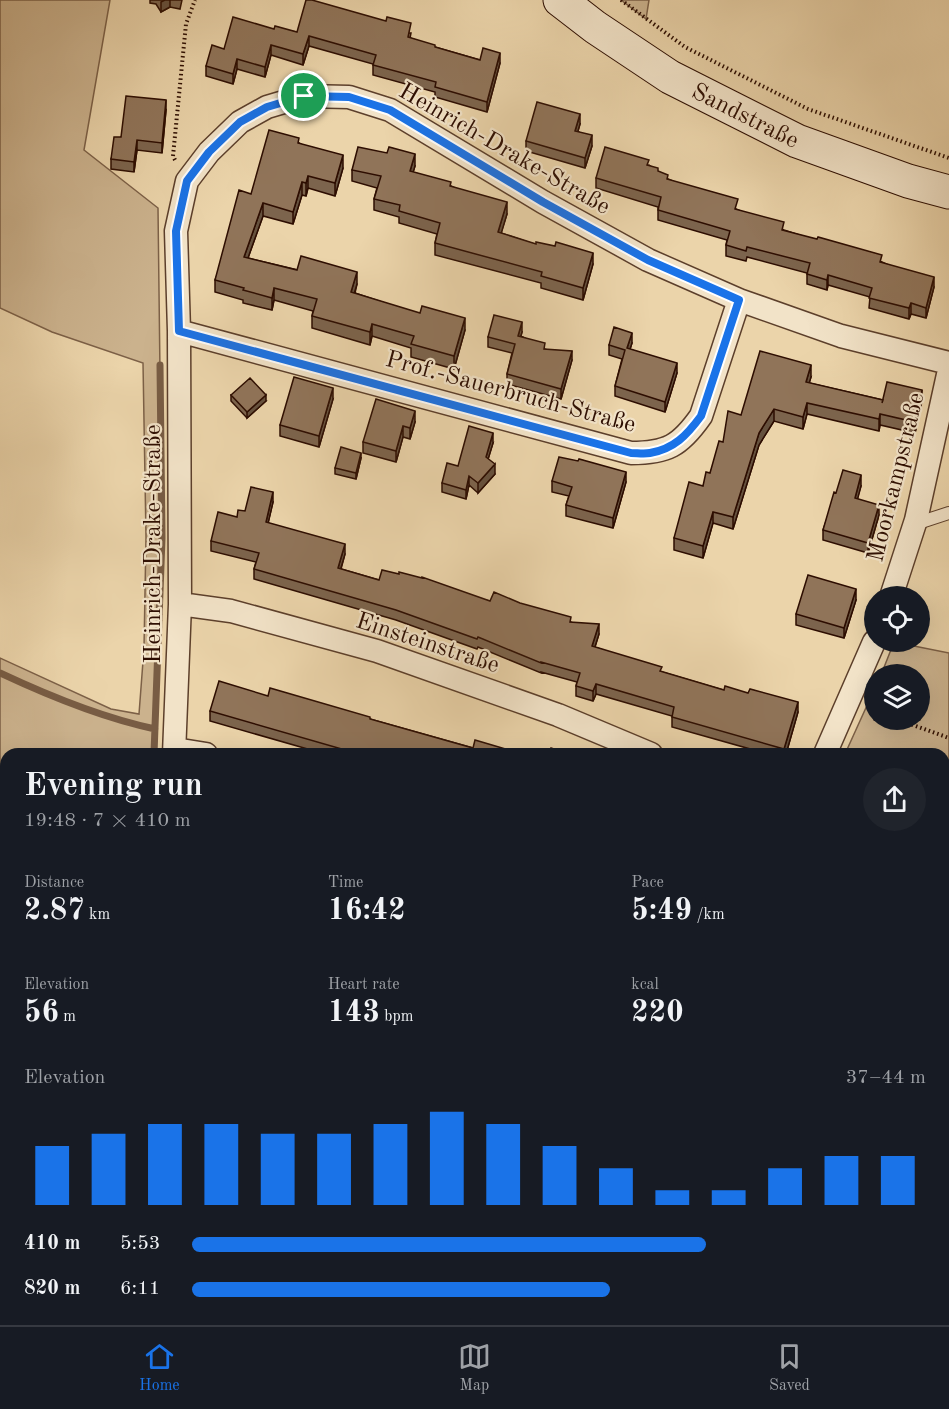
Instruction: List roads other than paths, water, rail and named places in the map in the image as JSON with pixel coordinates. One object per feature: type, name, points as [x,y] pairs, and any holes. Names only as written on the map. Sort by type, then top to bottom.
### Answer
[{"type":"main road","name":"Sandstraße","points":[[560,0],[595,27],[670,77],[797,141],[909,181],[949,192]]},
{"type":"street","name":"Heinrich-Drake-Straße","points":[[175,748],[180,604],[179,331],[176,231],[187,181],[209,152],[240,122],[267,107],[304,96],[349,97],[390,110],[543,202],[648,260],[739,300],[841,336],[949,363]]},
{"type":"street","name":"Prof.-Sauerbruch-Straße","points":[[179,331],[631,453],[651,453],[675,445],[689,433],[701,416],[739,300]]},
{"type":"street","name":"Moorkampstraße","points":[[895,586],[915,524],[949,370]]},
{"type":"street","name":"Einsteinstraße","points":[[180,604],[231,611],[377,651],[558,715],[637,748]]},
{"type":"street","points":[[828,748],[870,652]]},
{"type":"lane","points":[[915,524],[949,513]]},
{"type":"waterway","points":[[154,748],[162,538],[160,365]]},
{"type":"waterway","points":[[0,673],[76,706],[155,729]]}]
